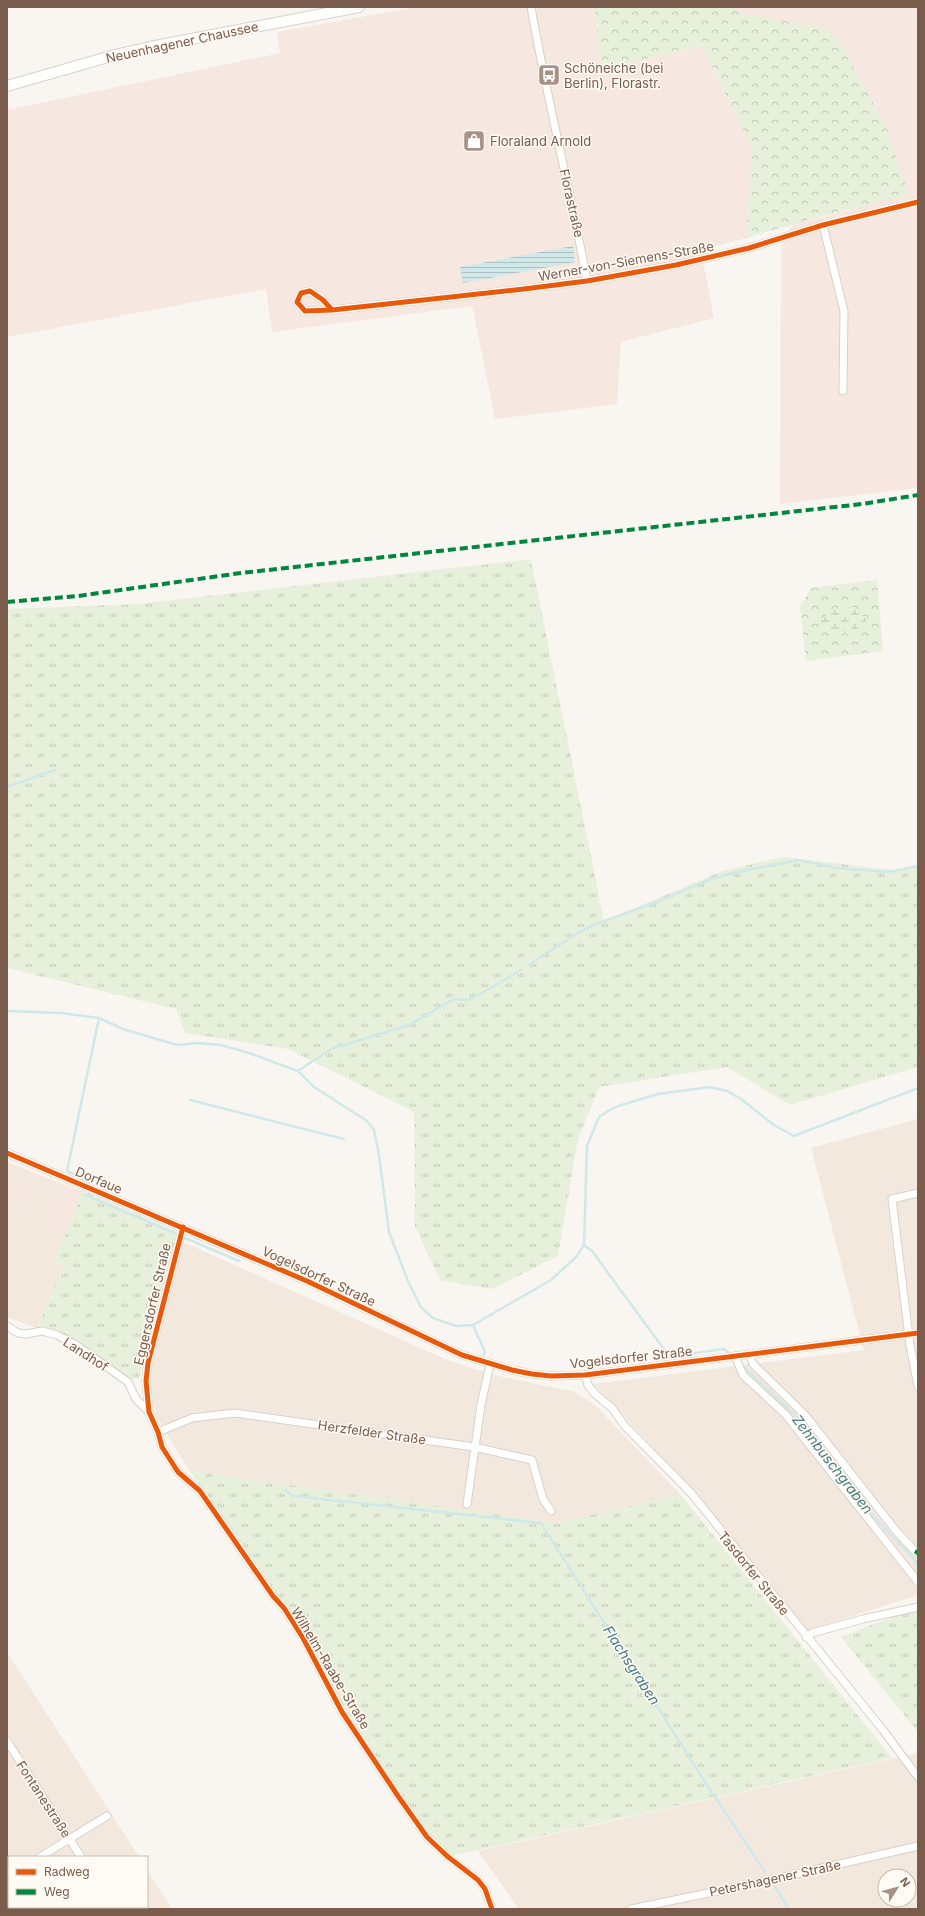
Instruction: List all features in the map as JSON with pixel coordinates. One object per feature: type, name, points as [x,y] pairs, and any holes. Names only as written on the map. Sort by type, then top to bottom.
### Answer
[{"type":"main road","name":"Neuenhagener Chaussee","points":[[7,86],[115,55],[150,47],[359,7]]},
{"type":"street","name":"Florastraße","points":[[531,7],[571,205],[581,241],[587,281]]},
{"type":"street","name":"Werner-von-Siemens-Straße","points":[[332,310],[323,300],[310,290],[302,293],[297,302],[305,311],[332,310],[587,281],[700,260],[749,248],[823,226],[918,202]]},
{"type":"street","points":[[823,226],[844,312],[843,391]]},
{"type":"street","name":"Dorfaue","points":[[7,1153],[182,1227]]},
{"type":"street","points":[[918,1193],[892,1199],[909,1335],[918,1386]]},
{"type":"street","name":"Vogelsdorfer Straße","points":[[182,1227],[307,1281],[444,1347],[490,1364],[532,1374],[585,1375],[918,1333]]},
{"type":"street","name":"Eggersdorfer Straße","points":[[158,1432],[149,1412],[146,1381],[148,1363],[182,1227]]},
{"type":"street","name":"Landhof","points":[[7,1326],[18,1333],[26,1334],[42,1331],[57,1335],[76,1345],[128,1382],[136,1399],[149,1412]]},
{"type":"street","points":[[749,1354],[752,1364],[805,1415],[886,1518],[915,1551]]},
{"type":"street","points":[[735,1356],[743,1375],[786,1415],[918,1582]]},
{"type":"street","points":[[467,1504],[474,1447],[490,1364]]},
{"type":"street","name":"Tasdorfer Straße","points":[[585,1375],[588,1385],[595,1394],[612,1408],[624,1425],[690,1493],[883,1730],[918,1777]]},
{"type":"street","name":"Herzfelder Straße","points":[[158,1432],[192,1418],[235,1413],[474,1447],[532,1460],[543,1499],[551,1511]]},
{"type":"street","name":"Wilhelm-Raabe-Straße","points":[[158,1432],[162,1447],[178,1472],[200,1491],[295,1626],[320,1668],[342,1712],[398,1796],[427,1837],[447,1856],[478,1880],[485,1889],[492,1909]]},
{"type":"street","points":[[806,1637],[812,1633],[918,1607]]},
{"type":"street","name":"Fontanestraße","points":[[7,1741],[81,1856]]},
{"type":"street","points":[[42,1856],[107,1816]]},
{"type":"street","name":"Petershagener Straße","points":[[631,1909],[757,1883],[918,1846]]},
{"type":"shaded area","points":[[417,7],[594,7],[602,69],[702,46],[752,149],[746,238],[701,250],[714,318],[621,342],[617,404],[495,419],[472,306],[272,332],[266,289],[7,337],[7,110],[280,53],[277,32]]},
{"type":"shaded area","points":[[733,7],[918,7],[918,488],[780,504],[781,246],[793,224],[857,208],[743,14]]},
{"type":"shaded area","points":[[918,1119],[918,1595],[805,1631],[679,1475],[593,1384],[864,1350],[811,1148]]},
{"type":"shaded area","points":[[7,1162],[30,1171],[25,1184],[7,1176]]},
{"type":"shaded area","points":[[30,1171],[35,1173],[10,1246],[7,1245],[7,1176],[25,1183]]},
{"type":"shaded area","points":[[35,1173],[60,1183],[41,1226],[65,1236],[54,1262],[64,1266],[37,1328],[7,1317],[7,1245],[10,1246]]},
{"type":"shaded area","points":[[60,1183],[83,1191],[65,1236],[41,1226]]},
{"type":"shaded area","points":[[183,1242],[445,1359],[493,1375],[575,1392],[597,1407],[681,1495],[555,1523],[311,1490],[190,1471],[157,1419],[148,1389],[151,1368]]},
{"type":"shaded area","points":[[7,1652],[138,1856],[8,1856],[8,1908],[148,1908],[148,1872],[172,1909],[7,1909]]},
{"type":"shaded area","points":[[918,1753],[918,1909],[519,1909],[478,1851]]},
{"type":"green space","points":[[594,7],[733,7],[743,14],[825,28],[838,38],[887,129],[909,195],[822,216],[746,238],[752,149],[702,46],[602,69]]},
{"type":"green space","points":[[531,559],[604,921],[722,871],[784,857],[900,871],[918,865],[918,1067],[790,1105],[727,1067],[599,1087],[578,1139],[558,1256],[492,1289],[440,1280],[415,1226],[414,1112],[288,1049],[185,1033],[176,1009],[7,968],[7,609],[137,604]]},
{"type":"green space","points":[[877,580],[883,651],[806,661],[800,607],[811,588]]},
{"type":"green space","points":[[855,607],[867,620],[851,634],[831,636],[819,624],[831,609]]},
{"type":"green space","points":[[83,1191],[177,1232],[139,1378],[127,1380],[67,1338],[37,1328],[64,1266],[54,1262]]},
{"type":"green space","points":[[190,1471],[555,1523],[681,1495],[892,1758],[451,1856],[429,1835]]},
{"type":"green space","points":[[918,1607],[918,1732],[841,1637]]},
{"type":"water","points":[[573,246],[575,262],[463,283],[460,267]]},
{"type":"waterway","points":[[7,787],[55,770]]},
{"type":"waterway","points":[[529,965],[579,932],[594,925],[659,901],[711,879],[733,873],[798,860],[836,868],[889,872],[918,866]]},
{"type":"waterway","points":[[298,1071],[331,1049],[409,1025],[454,999],[467,1000],[475,997],[521,970]]},
{"type":"waterway","points":[[7,1011],[61,1013],[99,1018],[123,1029],[177,1045],[197,1043],[221,1045],[249,1053],[298,1071],[314,1087],[367,1121],[374,1130],[379,1155],[389,1232],[408,1281],[421,1307],[433,1318],[456,1326],[473,1325],[551,1280],[576,1257],[584,1245],[587,1146],[599,1117],[608,1111],[618,1106],[658,1094],[710,1087],[727,1091],[741,1099],[774,1125],[794,1136],[918,1088]]},
{"type":"waterway","points":[[91,1182],[67,1171],[99,1018]]},
{"type":"waterway","points":[[190,1100],[344,1139]]},
{"type":"waterway","points":[[85,1195],[175,1233]]},
{"type":"waterway","points":[[185,1238],[239,1261]]},
{"type":"waterway","name":"Zehnbuschgraben","points":[[584,1245],[592,1251],[663,1348],[667,1357],[724,1349],[728,1352]]},
{"type":"waterway","name":"Flachsgraben","points":[[473,1325],[485,1352],[484,1355]]},
{"type":"waterway","name":"Zehnbuschgraben","points":[[744,1367],[800,1420],[875,1518],[913,1558],[918,1566]]},
{"type":"waterway","name":"Flachsgraben","points":[[285,1490],[293,1496],[541,1523],[707,1785],[765,1872]]},
{"type":"waterway","name":"Flachsgraben","points":[[775,1887],[789,1909]]},
{"type":"marked path","points":[[7,602],[78,596],[241,573],[862,504],[918,495]]},
{"type":"cycle path","points":[[332,310],[305,311],[297,302],[301,293],[310,291],[323,300],[332,310],[587,281],[676,265],[749,248],[823,225],[918,202]]},
{"type":"cycle path","points":[[7,1153],[307,1281],[462,1355],[512,1370],[532,1374],[551,1376],[585,1375],[918,1333]]},
{"type":"cycle path","points":[[183,1227],[148,1363],[146,1381],[149,1412],[158,1432],[162,1447],[178,1472],[200,1491],[273,1596],[284,1608],[303,1638],[342,1712],[427,1837],[447,1856],[478,1880],[485,1889],[492,1909]]},
{"type":"place","name":"Schöneiche (bei Berlin), Florastr.","points":[[549,75]]},
{"type":"place","name":"Floraland Arnold","points":[[474,141]]}]
